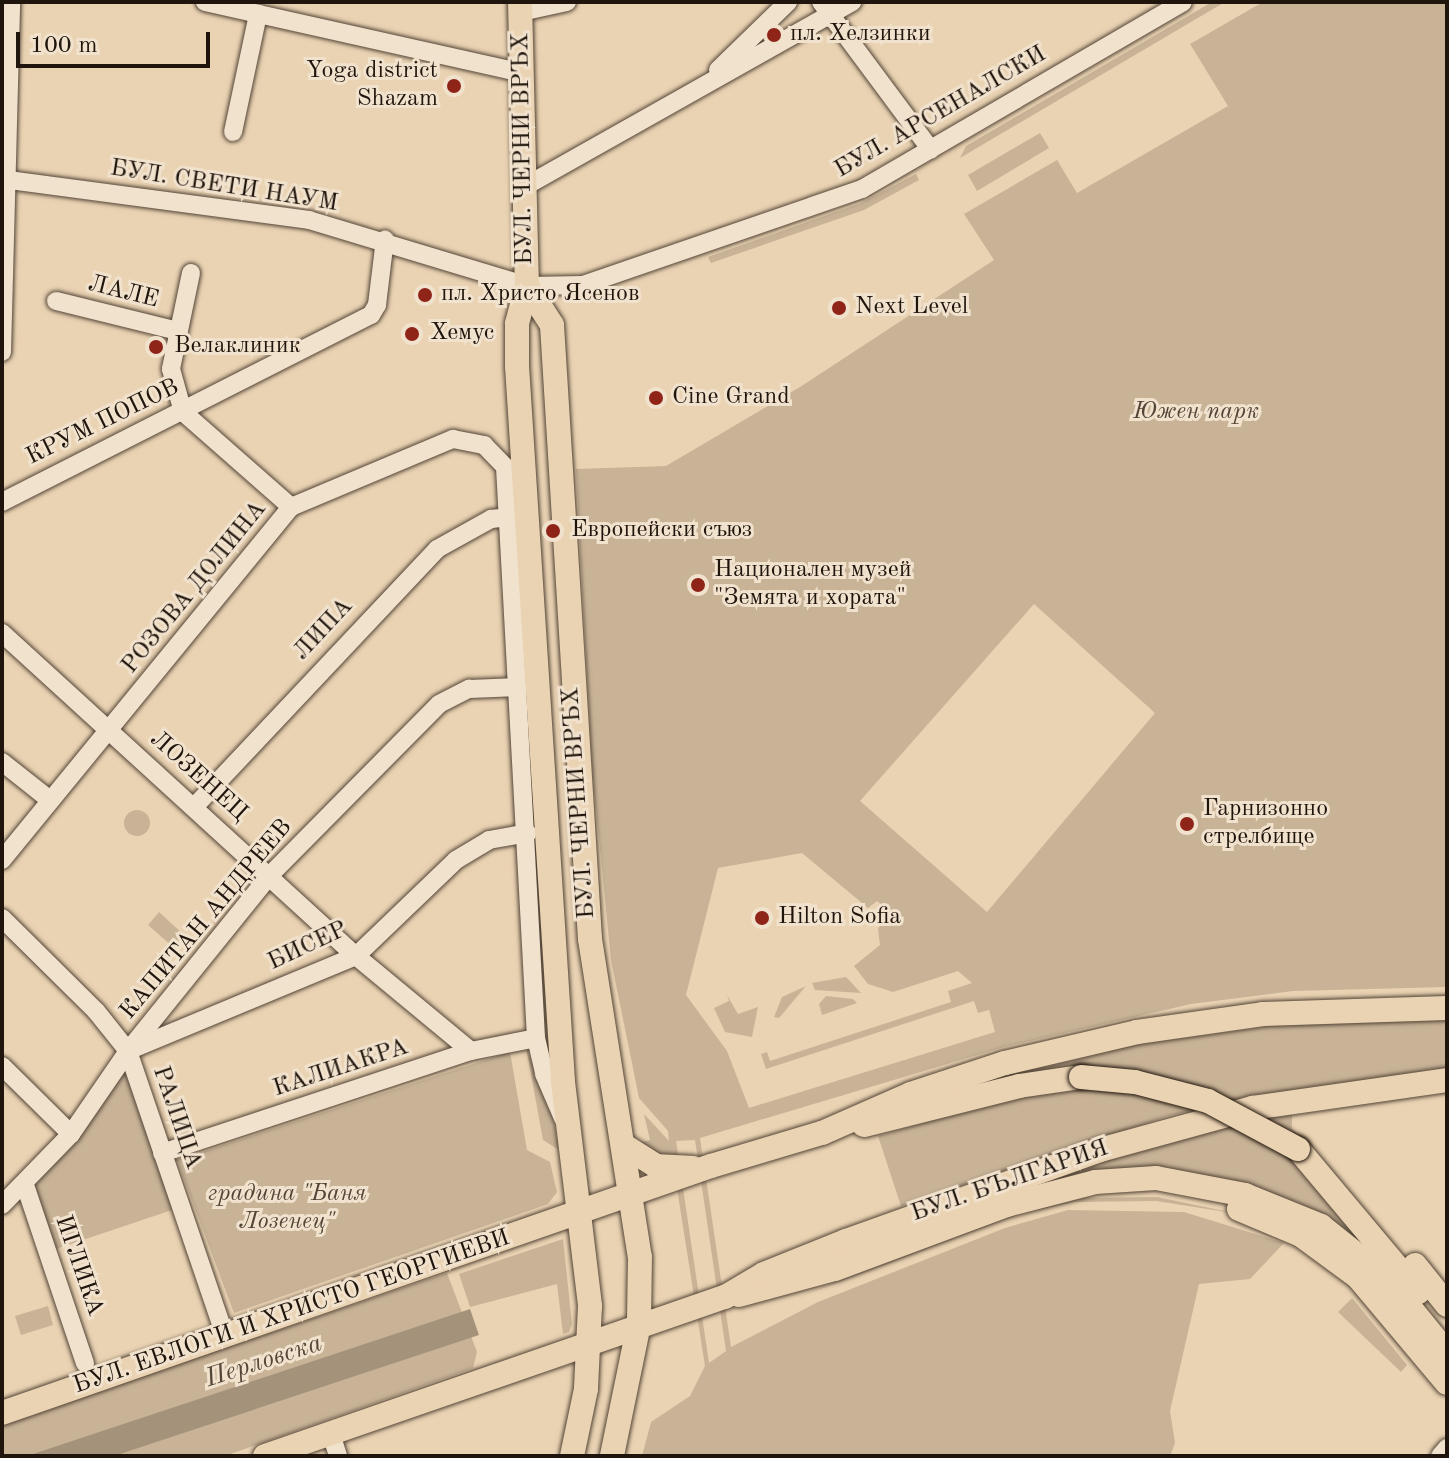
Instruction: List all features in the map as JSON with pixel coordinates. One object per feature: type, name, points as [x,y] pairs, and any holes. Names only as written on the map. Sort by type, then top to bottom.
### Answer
[{"type":"main road","name":"БУЛ. ЧЕРНИ ВРЪХ","points":[[521,7],[527,286],[517,324],[517,366],[563,1082],[582,1214],[589,1343],[572,1456]]},
{"type":"main road","name":"БУЛ. ЧЕРНИ ВРЪХ","points":[[527,286],[552,325],[582,858],[596,981],[634,1197],[639,1324],[612,1456]]},
{"type":"main road","points":[[822,1133],[911,1094],[1074,1044],[1263,1014],[1447,1008]]},
{"type":"main road","points":[[582,1214],[711,1166],[822,1133],[917,1115],[1019,1086],[1081,1077],[1135,1082],[1208,1101],[1298,1149],[1356,1190],[1447,1305]]},
{"type":"main road","name":"БУЛ. БЪЛГАРИЯ","points":[[589,1343],[725,1297],[764,1274],[846,1241],[1100,1150],[1253,1108],[1447,1080]]},
{"type":"main road","points":[[626,1147],[656,1166],[711,1166]]},
{"type":"main road","points":[[1298,1149],[1447,1328]]},
{"type":"main road","points":[[725,1297],[784,1286],[1051,1192],[1123,1178],[1156,1178],[1218,1187],[1277,1204],[1321,1226],[1363,1257],[1447,1353]]},
{"type":"main road","points":[[1051,1192],[1124,1189],[1187,1196],[1241,1209],[1301,1235],[1358,1277],[1447,1383]]},
{"type":"main road","name":"БУЛ. ЕВЛОГИ И ХРИСТО ГЕОРГИЕВИ","points":[[2,1413],[582,1214]]},
{"type":"main road","points":[[265,1456],[335,1445],[589,1343]]},
{"type":"street","points":[[205,2],[522,73]]},
{"type":"street","name":"БУЛ. ЧЕРНИ ВРЪХ","points":[[521,7],[567,2]]},
{"type":"street","points":[[699,88],[788,2]]},
{"type":"street","points":[[524,187],[699,88],[825,8],[852,2]]},
{"type":"street","name":"БУЛ. АРСЕНАЛСКИ","points":[[527,286],[583,285],[692,251],[862,189],[931,150],[1151,10],[1183,2]]},
{"type":"street","points":[[825,8],[931,150]]},
{"type":"street","points":[[2,352],[8,9]]},
{"type":"street","points":[[233,132],[258,14]]},
{"type":"street","name":"БУЛ. СВЕТИ НАУМ","points":[[4,180],[309,220],[385,239],[527,286]]},
{"type":"street","name":"КРУМ ПОПОВ","points":[[3,493],[183,412],[371,315],[377,305],[385,239]]},
{"type":"street","points":[[191,273],[171,369],[183,412],[291,507]]},
{"type":"street","name":"ЛАЛЕ","points":[[56,301],[178,331]]},
{"type":"street","name":"РОЗОВА ДОЛИНА","points":[[2,860],[291,507],[453,439],[484,445]]},
{"type":"street","name":"БУЛ. ЧЕРНИ ВРЪХ","points":[[484,445],[503,462],[510,517],[536,1038],[544,1074],[571,1131]]},
{"type":"street","name":"ЛИПА","points":[[195,806],[437,549],[491,519],[510,517]]},
{"type":"street","name":"ЛОЗЕНЕЦ","points":[[2,633],[356,956],[471,1051]]},
{"type":"street","name":"КАПИТАН АНДРЕЕВ","points":[[2,1205],[25,1185],[71,1134],[128,1051],[270,875],[439,704],[469,689],[519,687]]},
{"type":"street","points":[[2,762],[50,800]]},
{"type":"street","name":"БИСЕР","points":[[128,1051],[356,956],[456,860],[489,840],[527,833]]},
{"type":"street","points":[[2,918],[96,1011],[128,1051]]},
{"type":"street","name":"КАЛИАКРА","points":[[162,1153],[471,1051],[536,1038]]},
{"type":"street","name":"РАЛИЦА","points":[[128,1051],[225,1336]]},
{"type":"street","points":[[2,1066],[71,1134]]},
{"type":"street","name":"ИГЛИКА","points":[[25,1185],[85,1363]]},
{"type":"street","points":[[1440,1456],[1447,1448]]},
{"type":"green space","points":[[1212,2],[1225,2],[960,158],[966,146]]},
{"type":"green space","name":"Южен парк","points":[[1263,2],[1447,2],[1447,987],[1293,991],[1191,1004],[1004,1047],[700,1138],[731,1347],[818,1302],[1005,1228],[1068,1210],[1184,1212],[1284,1243],[1250,1279],[1199,1284],[1170,1411],[1175,1443],[1170,1456],[642,1456],[651,1422],[690,1396],[705,1366],[672,1157],[655,1158],[637,1143],[650,1140],[644,1114],[669,1141],[668,1131],[639,1098],[611,960],[592,768],[576,469],[666,466],[800,387],[994,260],[964,214],[1057,160],[1077,193],[1228,106],[1190,44]],"holes":[[[1034,604],[1155,713],[987,912],[860,801]],[[802,853],[868,908],[877,901],[889,911],[878,929],[880,945],[854,966],[868,984],[893,992],[958,971],[972,983],[948,991],[951,1002],[770,1061],[767,1052],[761,1054],[766,1069],[974,1001],[978,1013],[989,1010],[995,1032],[749,1108],[727,1051],[686,995],[718,868]],[[695,1140],[726,1351],[709,1363],[676,1141]]]},
{"type":"green space","points":[[1040,133],[1049,148],[977,191],[968,175]]},
{"type":"green space","points":[[916,174],[919,180],[864,210],[711,263],[708,257],[861,203]]},
{"type":"green space","points":[[137,810],[146,814],[150,823],[146,832],[137,836],[128,832],[124,823],[128,814]]},
{"type":"green space","points":[[159,912],[184,935],[173,947],[148,925]]},
{"type":"green space","points":[[846,977],[861,993],[815,990],[812,983]]},
{"type":"green space","points":[[806,986],[779,1018],[774,1017],[782,997]]},
{"type":"green space","points":[[727,995],[738,1014],[758,1007],[752,1037],[725,1032],[714,1008],[729,1001]]},
{"type":"green space","points":[[826,996],[853,999],[857,1003],[822,1015],[819,1004]]},
{"type":"green space","points":[[1447,1018],[1447,1070],[1243,1099],[1168,1116],[901,1206],[878,1136],[996,1102],[931,1098],[1127,1046],[1284,1024]]},
{"type":"green space","points":[[526,1047],[552,1111],[559,1150],[543,1140]]},
{"type":"green space","name":"градина \"Баня Лозенец\"","points":[[510,1052],[527,1150],[550,1162],[557,1192],[548,1204],[234,1313],[177,1160]]},
{"type":"green space","points":[[119,1073],[130,1076],[175,1209],[53,1250],[32,1184]]},
{"type":"green space","points":[[1292,1110],[1292,1129],[1305,1139],[1293,1158],[1391,1269],[1156,1173],[886,1245],[1064,1172]]},
{"type":"green space","points":[[1157,1197],[1239,1214],[1156,1201],[1074,1202],[1022,1213],[791,1300],[1021,1210],[1073,1198]]},
{"type":"green space","points":[[563,1239],[572,1324],[569,1332],[563,1334],[557,1284],[470,1307],[459,1274]]},
{"type":"green space","points":[[447,1273],[477,1352],[473,1368],[225,1456],[2,1456],[2,1424]]},
{"type":"green space","points":[[1352,1298],[1407,1365],[1401,1372],[1338,1312]]},
{"type":"green space","points":[[48,1306],[53,1325],[21,1335],[15,1316]]},
{"type":"shaded area","points":[[470,1309],[479,1335],[114,1456],[27,1456]]},
{"type":"place","name":"пл. Хелзинки","points":[[774,35]]},
{"type":"place","name":"Yoga district Shazam","points":[[454,86]]},
{"type":"place","name":"пл. Христо Ясенов","points":[[425,295]]},
{"type":"place","name":"Next Level","points":[[839,308]]},
{"type":"place","name":"Хемус","points":[[412,334]]},
{"type":"place","name":"Велаклиник","points":[[156,347]]},
{"type":"place","name":"Cine Grand","points":[[656,398]]},
{"type":"place","name":"Европейски съюз","points":[[553,531]]},
{"type":"place","name":"Национален музей \"Земята и хората\"","points":[[698,585]]},
{"type":"place","name":"Гарнизонно стрелбище","points":[[1187,824]]},
{"type":"place","name":"Hilton Sofia","points":[[762,918]]},
{"type":"water label","name":"Перловска","points":[[264,1362]]}]
